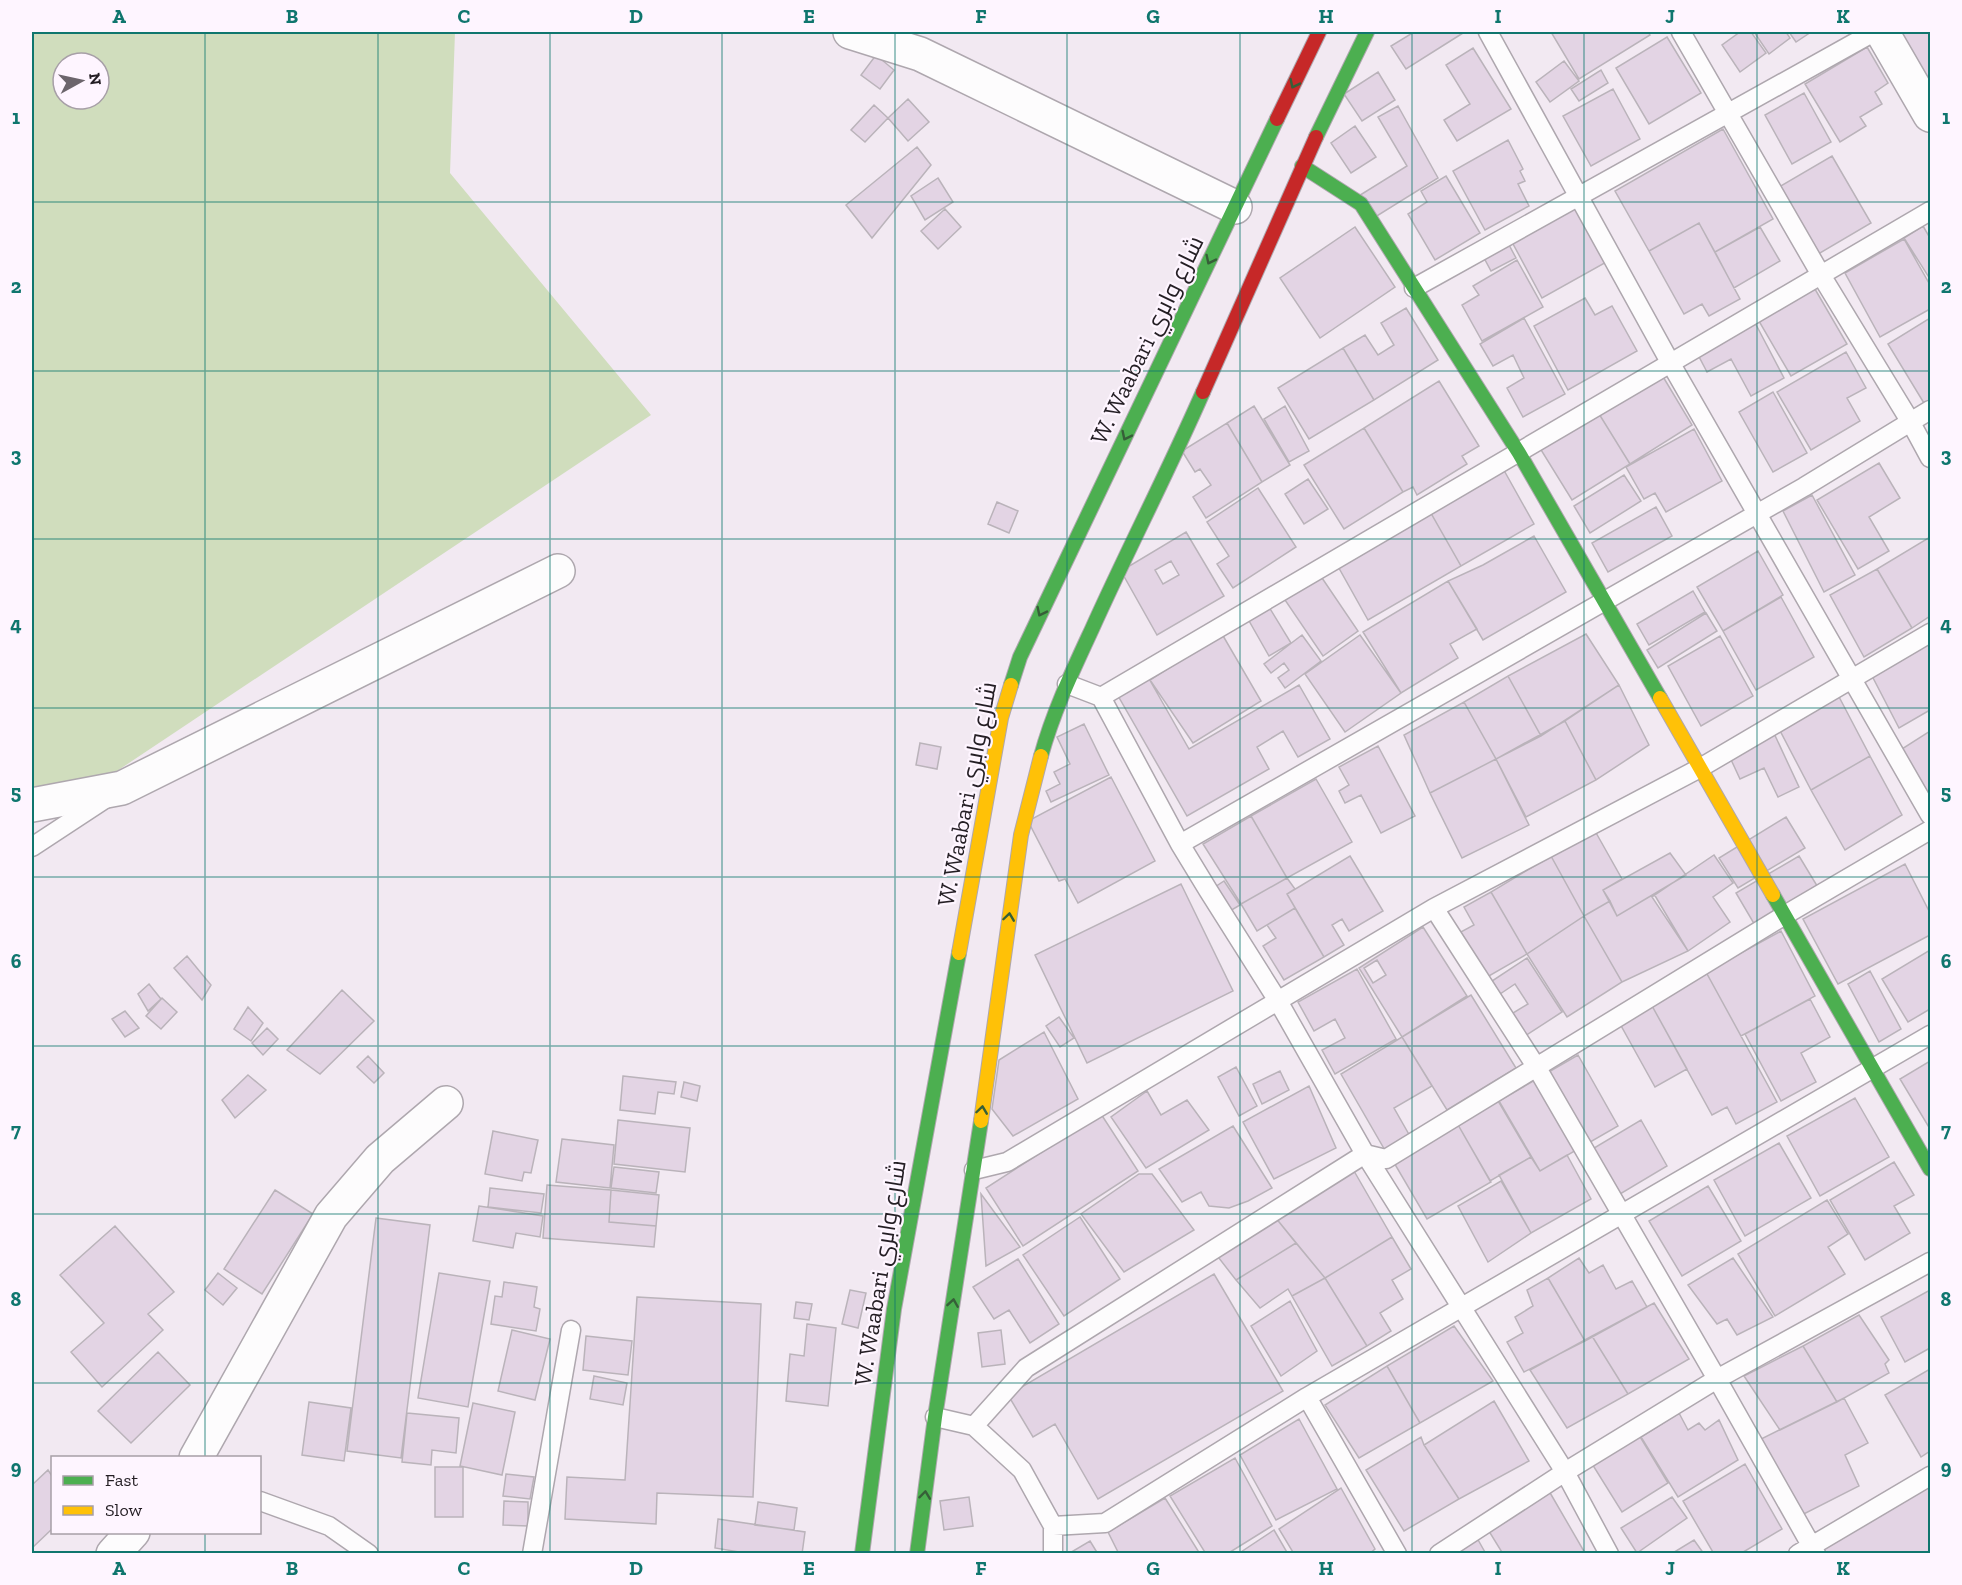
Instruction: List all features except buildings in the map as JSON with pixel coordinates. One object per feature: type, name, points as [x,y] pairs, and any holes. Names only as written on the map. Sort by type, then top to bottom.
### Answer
[{"type":"main road","name":"W. Waabari شارع وابري","points":[[862,1554],[894,1309],[1001,718],[1020,657],[1319,32]]},
{"type":"main road","points":[[917,1554],[1021,835],[1047,734],[1067,684],[1174,458],[1302,166],[1367,32]]},
{"type":"main road","points":[[1302,166],[1361,204],[1519,453],[1930,1169]]},
{"type":"street","points":[[850,32],[920,54],[1235,207]]},
{"type":"street","points":[[1882,32],[1930,116]]},
{"type":"street","points":[[32,805],[122,788],[558,571]]},
{"type":"street","points":[[197,1456],[331,1216],[380,1159],[446,1103]]},
{"type":"street","points":[[113,1554],[132,1534]]},
{"type":"lane","points":[[1488,32],[1671,364],[1930,815]]},
{"type":"lane","points":[[1681,32],[1821,275],[1911,421],[1930,458]]},
{"type":"lane","points":[[1414,288],[1874,32]]},
{"type":"lane","points":[[1101,697],[1930,211]]},
{"type":"lane","points":[[1180,844],[1605,602],[1930,410]]},
{"type":"lane","points":[[974,1170],[1007,1162],[1434,908],[1700,768],[1930,633]]},
{"type":"lane","points":[[1067,684],[1101,697],[1180,844],[1278,1001],[1365,1154],[1566,1472],[1609,1554]]},
{"type":"lane","points":[[32,847],[122,788]]},
{"type":"lane","points":[[974,1426],[1026,1368],[1365,1154],[1386,1159],[1785,915],[1930,830]]},
{"type":"lane","points":[[1434,908],[1537,1068],[1718,1379],[1809,1551],[1930,1476]]},
{"type":"lane","points":[[1053,1526],[1105,1523],[1307,1396],[1930,1035]]},
{"type":"lane","points":[[1439,1554],[1566,1472],[1718,1379],[1930,1262]]},
{"type":"lane","points":[[532,1554],[571,1330]]},
{"type":"lane","points":[[1307,1396],[1397,1554]]},
{"type":"lane","points":[[935,1417],[974,1426],[1022,1470],[1053,1526],[1053,1554]]},
{"type":"lane","points":[[261,1501],[329,1526],[369,1554]]},
{"type":"green space","points":[[32,32],[455,32],[450,173],[651,415],[96,785],[32,789]]},
{"type":"traffic: fast","points":[[1316,137],[1367,32]]},
{"type":"traffic: fast","points":[[1011,685],[1020,657],[1277,119]]},
{"type":"traffic: fast","points":[[1302,166],[1361,204],[1519,453],[1660,698]]},
{"type":"traffic: fast","points":[[1041,756],[1051,723],[1071,676],[1203,392]]},
{"type":"traffic: fast","points":[[1773,895],[1930,1169]]},
{"type":"traffic: fast","points":[[862,1554],[894,1309],[959,953]]},
{"type":"traffic: fast","points":[[917,1554],[935,1417],[981,1121]]},
{"type":"traffic: slow","points":[[959,953],[1001,718],[1011,685]]},
{"type":"traffic: slow","points":[[1660,698],[1773,895]]},
{"type":"traffic: slow","points":[[981,1121],[1021,835],[1041,756]]},
{"type":"traffic: jam","points":[[1277,119],[1319,32]]},
{"type":"traffic: jam","points":[[1203,392],[1316,137]]}]
